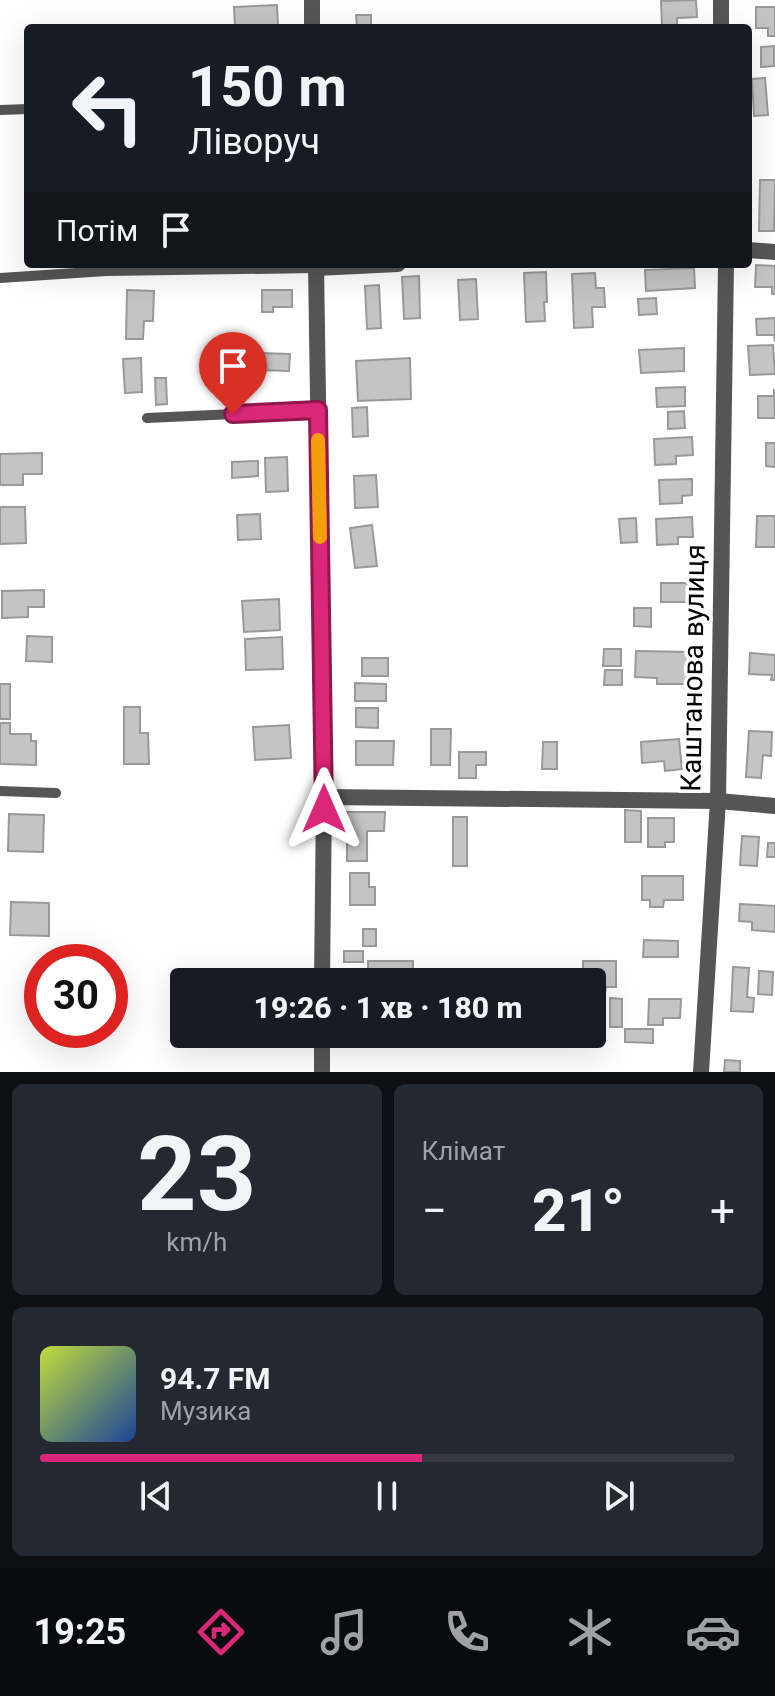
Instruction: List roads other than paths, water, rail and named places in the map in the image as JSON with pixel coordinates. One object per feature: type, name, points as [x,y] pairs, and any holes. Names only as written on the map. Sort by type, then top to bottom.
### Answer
[{"type":"street","points":[[312,0],[312,24]]},
{"type":"street","points":[[721,0],[721,24]]},
{"type":"street","points":[[752,250],[775,252]]},
{"type":"street","points":[[316,268],[324,797],[322,968]]},
{"type":"street","name":"Каштанова вулиця","points":[[701,1072],[718,801],[726,268]]},
{"type":"street","points":[[324,797],[718,801],[775,806]]},
{"type":"street","points":[[322,1048],[322,1072]]},
{"type":"lane","points":[[0,110],[24,109]]},
{"type":"lane","points":[[0,278],[106,271],[232,268]]},
{"type":"lane","points":[[147,418],[318,410]]},
{"type":"lane","points":[[0,791],[56,793]]}]
